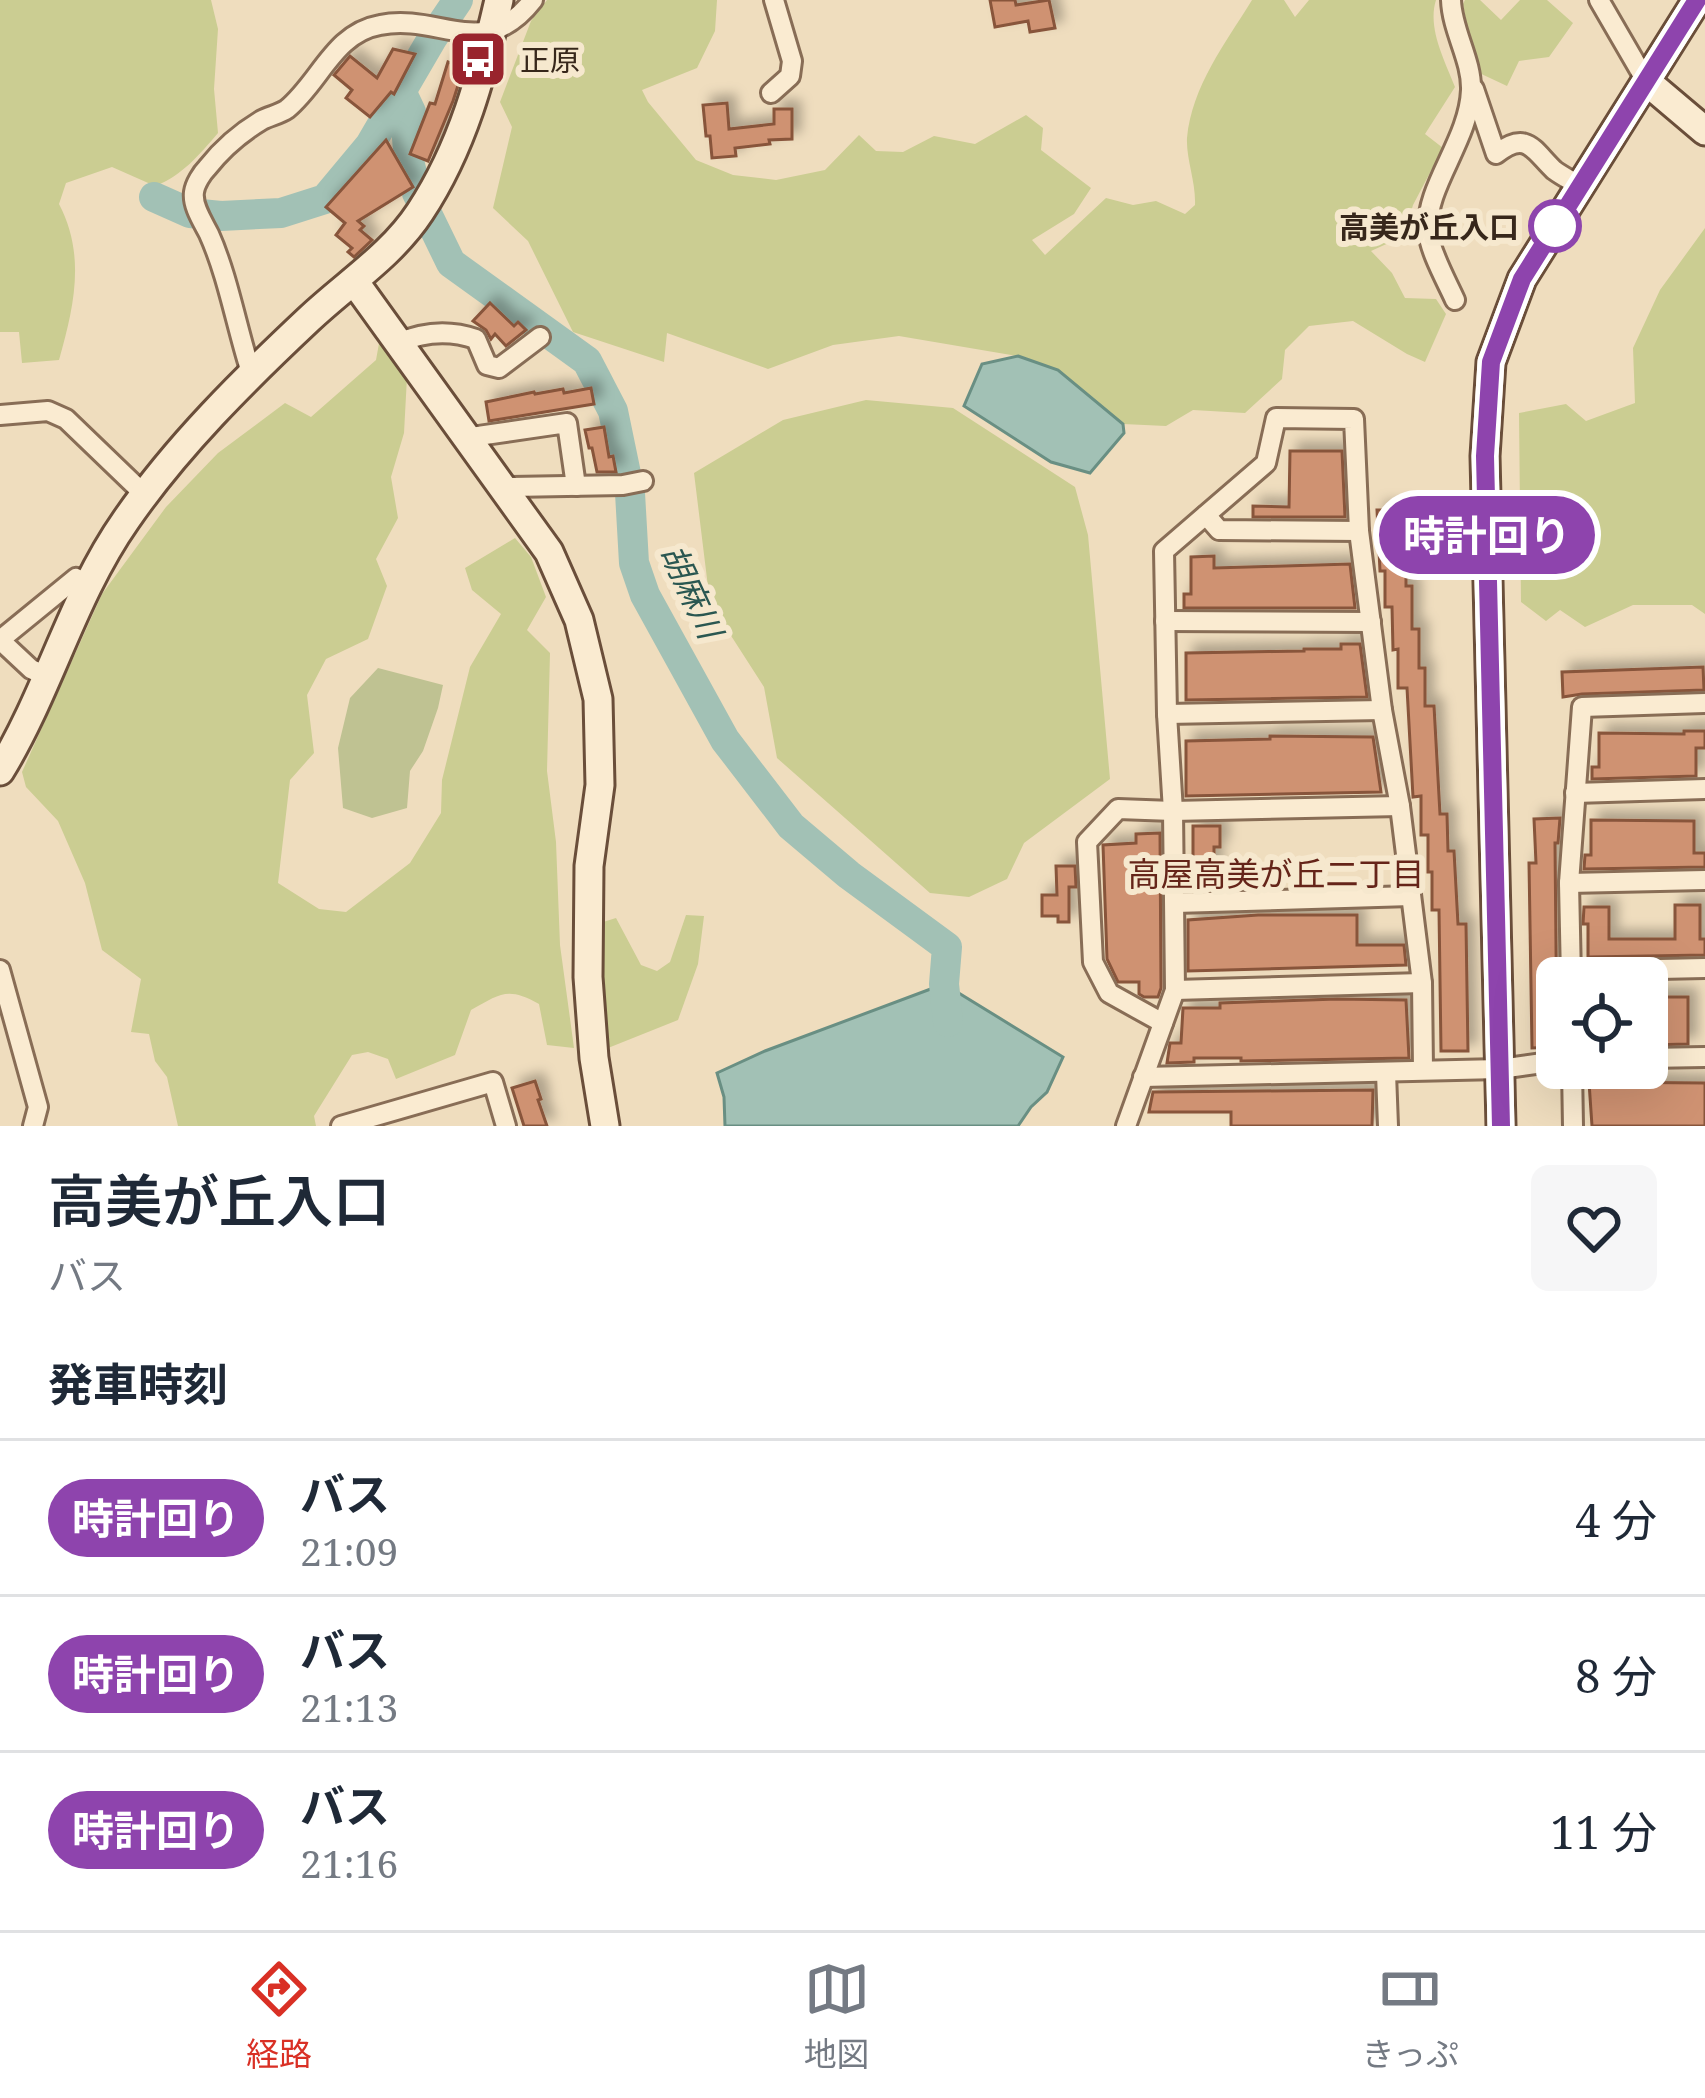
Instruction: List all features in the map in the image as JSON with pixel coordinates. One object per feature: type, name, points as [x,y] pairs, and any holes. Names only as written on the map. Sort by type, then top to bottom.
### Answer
[{"type":"street","points":[[0,771],[23,734],[88,584],[124,522],[198,431],[417,217],[465,125],[499,0]]},
{"type":"street","points":[[256,372],[248,366],[211,239],[195,206],[194,191],[203,171],[236,139],[286,110],[343,43],[358,33],[404,23],[473,35],[512,20],[533,0]]},
{"type":"street","points":[[771,93],[790,76],[792,61],[774,0]]},
{"type":"street","points":[[1451,0],[1472,85],[1496,154],[1523,142],[1533,146],[1557,173],[1580,186]]},
{"type":"street","points":[[1598,0],[1646,81],[1705,131]]},
{"type":"street","points":[[1501,1126],[1485,456],[1491,362],[1522,279],[1697,0]]},
{"type":"street","points":[[1455,301],[1427,234],[1431,204],[1462,135],[1472,85]]},
{"type":"street","points":[[354,281],[549,552],[579,620],[598,699],[600,785],[589,866],[588,977],[604,1126]]},
{"type":"street","points":[[398,343],[418,334],[460,333],[476,339],[488,365],[499,368],[540,337]]},
{"type":"street","points":[[0,415],[48,411],[66,419],[145,495]]},
{"type":"street","points":[[1126,1126],[1175,990],[1164,551],[1266,463],[1276,418],[1354,419],[1359,531],[1422,983],[1423,1069]]},
{"type":"street","points":[[469,442],[478,436],[567,423],[576,486]]},
{"type":"street","points":[[504,490],[643,481]]},
{"type":"street","points":[[1206,514],[1219,530],[1359,531]]},
{"type":"street","points":[[48,676],[31,669],[0,640],[76,578],[88,584]]},
{"type":"street","points":[[1165,621],[1371,622]]},
{"type":"street","points":[[1570,957],[1569,883],[1582,707],[1705,703]]},
{"type":"street","points":[[1167,714],[1382,710]]},
{"type":"street","points":[[1576,793],[1705,789]]},
{"type":"street","points":[[1163,1023],[1109,993],[1093,962],[1087,842],[1118,809],[1400,806]]},
{"type":"street","points":[[1569,883],[1705,880]]},
{"type":"street","points":[[1175,904],[1411,896]]},
{"type":"street","points":[[1668,970],[1705,968]]},
{"type":"street","points":[[0,970],[38,1107],[33,1126]]},
{"type":"street","points":[[1175,990],[1422,983]]},
{"type":"street","points":[[1668,1058],[1705,1057]]},
{"type":"street","points":[[1143,1077],[1386,1073],[1536,1064]]},
{"type":"street","points":[[1386,1073],[1388,1126]]},
{"type":"street","points":[[341,1126],[493,1082],[506,1126]]},
{"type":"street","points":[[1572,1089],[1573,1126]]},
{"type":"street","points":[[413,1105],[419,1126]]},
{"type":"green space","points":[[0,0],[211,0],[218,29],[214,89],[218,133],[197,156],[155,186],[112,167],[66,183],[59,204],[72,242],[75,281],[59,360],[22,363],[19,332],[0,332]]},
{"type":"green space","points":[[547,0],[717,0],[715,31],[697,68],[642,90],[696,160],[733,175],[776,180],[825,170],[859,135],[876,151],[903,152],[934,136],[975,144],[1026,115],[1043,128],[1041,150],[1091,188],[1074,214],[1032,240],[1045,255],[1106,198],[1133,205],[1156,201],[1185,214],[1195,205],[1187,138],[1195,101],[1252,0],[1284,0],[1295,17],[1309,0],[1436,0],[1435,33],[1455,87],[1425,134],[1443,148],[1413,205],[1404,236],[1371,251],[1392,273],[1405,298],[1436,299],[1446,314],[1425,362],[1353,321],[1309,326],[1285,350],[1282,379],[1245,413],[1193,410],[1166,426],[1123,424],[1058,370],[1017,356],[899,336],[833,345],[768,369],[667,333],[664,362],[573,332],[528,241],[493,208],[512,127],[500,102],[531,21]]},
{"type":"green space","points":[[1465,0],[1480,0],[1501,20],[1520,0],[1547,0],[1573,23],[1549,57],[1519,61],[1507,86],[1475,71]]},
{"type":"green space","points":[[1705,228],[1705,614],[1692,605],[1633,605],[1585,627],[1560,610],[1546,621],[1521,602],[1519,413],[1566,404],[1586,421],[1635,403],[1633,348],[1660,290]]},
{"type":"green space","points":[[380,338],[407,377],[404,433],[391,477],[398,518],[376,559],[387,586],[368,639],[326,659],[307,695],[314,753],[290,780],[278,883],[319,909],[346,912],[410,863],[441,813],[442,780],[470,667],[501,614],[472,590],[465,568],[515,538],[531,557],[546,597],[527,630],[550,653],[547,771],[556,842],[560,945],[574,1048],[547,1045],[539,1004],[504,994],[471,1010],[455,1055],[396,1079],[388,1059],[368,1052],[352,1055],[314,1116],[316,1126],[178,1126],[167,1077],[155,1061],[149,1034],[131,1032],[141,979],[102,950],[85,883],[58,821],[26,787],[22,772],[102,594],[166,507],[218,453],[285,403],[311,417],[376,360]]},
{"type":"green space","points":[[866,400],[953,408],[1075,487],[1088,535],[1110,779],[1024,843],[1007,879],[969,897],[930,893],[777,758],[764,687],[710,603],[694,473],[783,420]]},
{"type":"green space","points":[[378,668],[443,685],[423,751],[410,771],[407,808],[372,818],[343,808],[338,748],[350,698]]},
{"type":"green space","points":[[686,915],[704,916],[698,964],[678,1020],[603,1050],[600,923],[616,918],[641,965],[657,971],[670,962]]},
{"type":"shaded area","points":[[1018,356],[1058,370],[1123,424],[1124,433],[1090,473],[1051,462],[964,406],[982,364]]},
{"type":"shaded area","points":[[944,984],[1063,1057],[1047,1092],[1018,1126],[725,1126],[717,1073]]},
{"type":"building","points":[[990,0],[1015,0],[1016,5],[1049,0],[1055,28],[1030,32],[1028,21],[995,27]]},
{"type":"building","points":[[393,49],[415,54],[394,94],[370,117],[346,98],[352,90],[334,75],[350,56],[377,78]]},
{"type":"building","points":[[448,62],[464,67],[428,161],[410,154],[430,103],[435,104]]},
{"type":"building","points":[[727,103],[729,129],[774,124],[774,109],[792,109],[792,139],[735,148],[736,156],[712,158],[703,105]]},
{"type":"building","points":[[386,140],[413,187],[358,221],[364,226],[360,230],[372,240],[354,257],[348,252],[352,248],[336,235],[345,223],[326,207]]},
{"type":"building","points":[[490,303],[514,326],[518,322],[526,330],[506,346],[473,321]]},
{"type":"building","points":[[591,388],[594,404],[489,421],[486,402]]},
{"type":"building","points":[[604,427],[616,472],[597,472],[589,448],[585,430]]},
{"type":"building","points":[[1290,451],[1342,451],[1345,517],[1253,517],[1253,506],[1289,507]]},
{"type":"building","points":[[1377,510],[1403,510],[1412,629],[1419,629],[1425,706],[1434,706],[1440,814],[1447,814],[1448,851],[1454,851],[1458,924],[1466,924],[1468,1051],[1441,1051],[1439,910],[1432,910],[1428,835],[1421,835],[1421,796],[1413,797],[1407,688],[1398,688],[1398,649],[1393,650],[1392,607],[1385,607]]},
{"type":"building","points":[[1214,556],[1214,568],[1350,564],[1355,608],[1184,608],[1184,594],[1191,594],[1191,557]]},
{"type":"building","points":[[1341,644],[1360,644],[1367,697],[1186,700],[1186,653],[1341,649]]},
{"type":"building","points":[[1703,667],[1704,690],[1563,697],[1562,672]]},
{"type":"building","points":[[1705,731],[1705,748],[1696,748],[1696,776],[1592,779],[1592,767],[1599,767],[1599,733]]},
{"type":"building","points":[[1373,737],[1381,792],[1186,796],[1186,741]]},
{"type":"building","points":[[1560,818],[1555,843],[1556,957],[1536,957],[1536,1048],[1532,1048],[1529,863],[1536,863],[1534,819]]},
{"type":"building","points":[[1591,820],[1694,821],[1694,853],[1705,853],[1705,867],[1584,869],[1585,855],[1591,855]]},
{"type":"building","points":[[1193,826],[1220,826],[1220,847],[1214,847],[1214,887],[1187,888],[1187,867],[1193,867]]},
{"type":"building","points":[[1160,833],[1161,988],[1158,997],[1144,997],[1139,994],[1139,982],[1118,982],[1107,959],[1103,845],[1136,843],[1136,834]]},
{"type":"building","points":[[1056,866],[1075,866],[1076,887],[1069,887],[1069,922],[1042,916],[1042,895],[1057,895]]},
{"type":"building","points":[[1675,905],[1700,905],[1705,955],[1588,957],[1584,907],[1609,907],[1609,939],[1675,939]]},
{"type":"building","points":[[1357,915],[1357,945],[1404,945],[1406,965],[1188,971],[1188,920]]},
{"type":"building","points":[[1668,997],[1688,997],[1688,1044],[1668,1044]]},
{"type":"building","points":[[1406,1000],[1409,1058],[1194,1058],[1194,1062],[1167,1063],[1170,1043],[1181,1043],[1183,1008]]},
{"type":"building","points":[[535,1081],[547,1126],[524,1126],[512,1088]]},
{"type":"building","points":[[1668,1083],[1705,1083],[1705,1126],[1592,1126],[1589,1089],[1668,1089]]},
{"type":"building","points":[[1373,1090],[1372,1126],[1231,1126],[1231,1112],[1149,1112],[1153,1092]]},
{"type":"waterway","points":[[154,197],[190,213],[221,216],[281,213],[325,199],[370,145],[458,0]]},
{"type":"waterway","name":"胡麻川","points":[[401,91],[411,112],[406,127],[417,193],[451,263],[587,361],[613,411],[630,493],[634,563],[645,595],[725,740],[791,826],[947,947],[948,1022]]},
{"type":"bus line","name":"時計回り","points":[[1501,1126],[1485,456],[1491,362],[1522,279],[1697,0]]},
{"type":"place","name":"正原","points":[[478,59]]},
{"type":"place","name":"高美が丘入口","points":[[1555,226]]},
{"type":"district","name":"高屋高美が丘二丁目","points":[[1276,873]]}]
